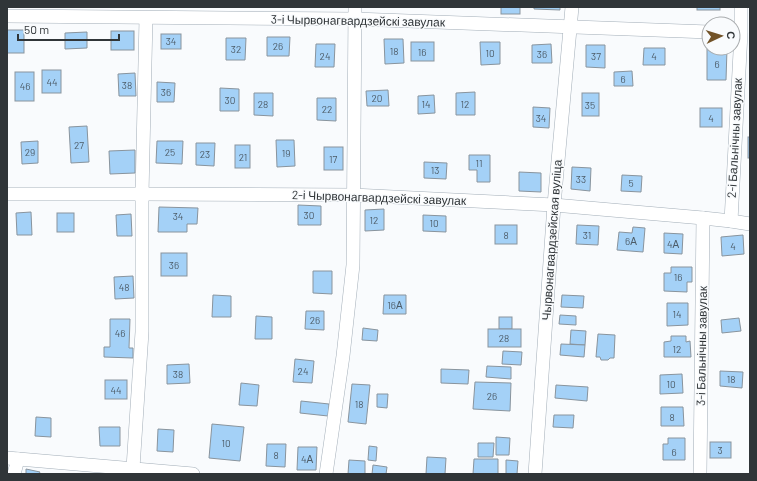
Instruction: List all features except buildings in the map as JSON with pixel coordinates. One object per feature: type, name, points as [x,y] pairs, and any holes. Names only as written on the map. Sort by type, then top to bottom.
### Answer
[{"type":"street","name":"Чырвонагвардзейская вуліца","points":[[535,474],[554,205],[572,7]]},
{"type":"street","name":"3-і Чырвонагвардзейскі завулак","points":[[7,16],[146,18],[355,13],[571,26],[701,32]]},
{"type":"street","points":[[326,474],[343,356],[353,265],[355,13]]},
{"type":"street","points":[[133,468],[142,332],[142,194],[146,18]]},
{"type":"street","name":"2-і Бальнічны завулак","points":[[731,221],[736,56]]},
{"type":"street","name":"2-і Чырвонагвардзейскі завулак","points":[[7,194],[353,195],[554,205],[703,218],[750,224]]},
{"type":"street","name":"3-і Бальнічны завулак","points":[[700,474],[703,218]]},
{"type":"street","points":[[14,474],[12,458],[193,474]]}]
